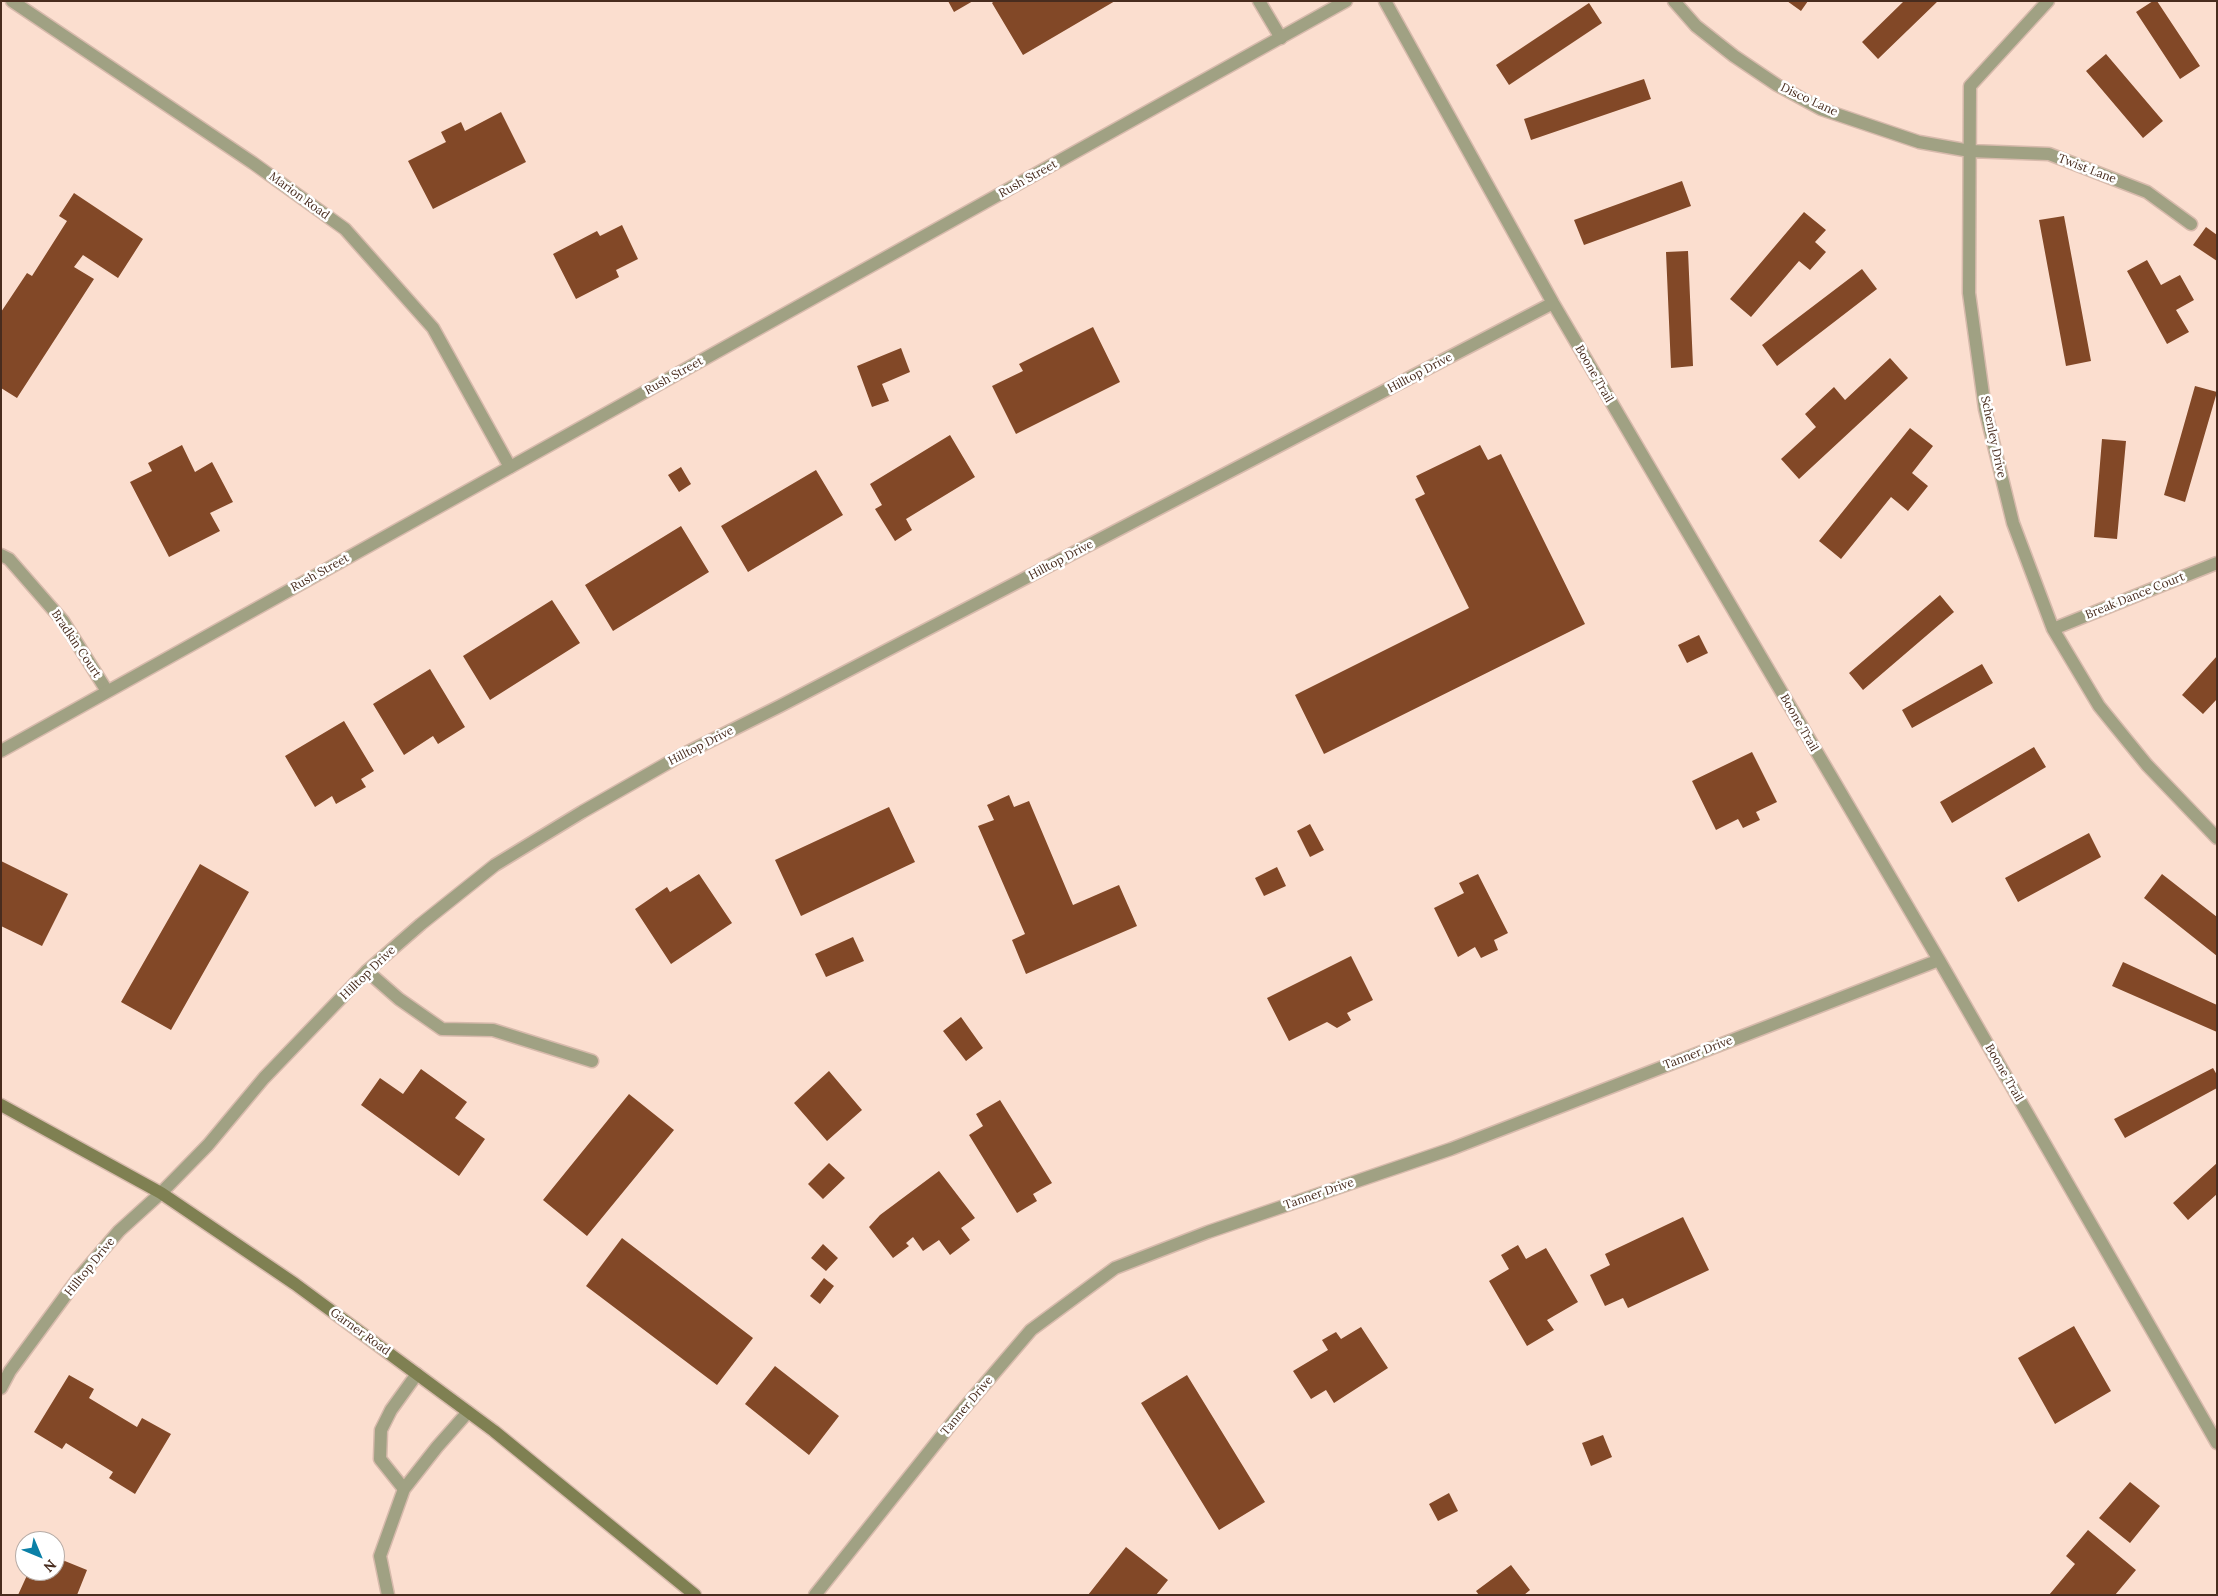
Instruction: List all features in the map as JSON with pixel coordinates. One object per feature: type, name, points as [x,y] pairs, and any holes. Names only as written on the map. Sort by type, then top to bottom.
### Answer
[{"type":"main road","name":"Garner Road","points":[[1,1105],[161,1193],[295,1284],[468,1412],[694,1595]]},
{"type":"street","name":"Marion Road","points":[[12,1],[253,163],[344,229],[433,328],[510,467]]},
{"type":"street","points":[[1259,1],[1281,38]]},
{"type":"street","name":"Rush Street","points":[[1,751],[1346,1]]},
{"type":"street","name":"Boone Trail","points":[[1385,1],[1553,303],[1939,960],[2217,1443]]},
{"type":"street","name":"Disco Lane","points":[[1674,1],[1696,26],[1734,56],[1777,85],[1821,109],[1919,142],[1970,151]]},
{"type":"street","name":"Schenley Drive","points":[[2048,1],[1970,86],[1969,293],[1985,409],[2013,523],[2053,629],[2099,706],[2147,765],[2217,838]]},
{"type":"street","name":"Twist Lane","points":[[1970,151],[2049,154],[2147,192],[2191,224]]},
{"type":"street","name":"Hilltop Drive","points":[[1,1388],[10,1371],[77,1280],[119,1231],[161,1193],[208,1145],[264,1078],[367,972],[420,924],[495,865],[680,756],[788,702],[1553,303]]},
{"type":"street","name":"Bradkin Court","points":[[1,555],[9,560],[63,621],[107,691]]},
{"type":"street","name":"Break Dance Court","points":[[2053,629],[2217,564]]},
{"type":"street","name":"Tanner Drive","points":[[815,1595],[885,1505],[1031,1330],[1115,1268],[1208,1232],[1451,1149],[1939,960]]},
{"type":"street","points":[[367,972],[399,999],[442,1029],[493,1030],[592,1061]]},
{"type":"street","points":[[404,1489],[380,1459],[381,1430],[391,1410],[417,1374]]},
{"type":"street","points":[[388,1595],[380,1556],[404,1489],[468,1412]]},
{"type":"building","points":[[948,1],[973,1],[954,12]]},
{"type":"building","points":[[994,1],[1115,1],[1023,55],[992,3]]},
{"type":"building","points":[[1787,1],[1808,1],[1801,11]]},
{"type":"building","points":[[1904,1],[1938,1],[1878,59],[1862,42]]},
{"type":"building","points":[[2153,1],[2157,1],[2200,66],[2180,79],[2136,12]]},
{"type":"building","points":[[1589,3],[1602,23],[1509,85],[1496,65]]},
{"type":"building","points":[[2106,54],[2163,121],[2143,138],[2086,71]]},
{"type":"building","points":[[1644,79],[1651,99],[1531,140],[1524,119]]},
{"type":"building","points":[[501,112],[526,162],[433,209],[408,161],[446,142],[441,132],[461,122],[465,131]]},
{"type":"building","points":[[1682,181],[1691,206],[1584,245],[1574,220]]},
{"type":"building","points":[[74,193],[143,239],[118,278],[83,255],[74,267],[94,279],[17,398],[1,388],[1,312],[27,273],[32,276],[67,221],[59,216]]},
{"type":"building","points":[[1804,212],[1826,230],[1815,242],[1826,252],[1810,270],[1799,261],[1751,317],[1730,299]]},
{"type":"building","points":[[2064,216],[2091,361],[2066,366],[2039,220]]},
{"type":"building","points":[[622,225],[638,259],[616,270],[619,277],[576,299],[553,254],[597,231],[600,236]]},
{"type":"building","points":[[2206,227],[2217,235],[2217,261],[2193,245]]},
{"type":"building","points":[[1688,251],[1693,366],[1671,368],[1666,252]]},
{"type":"building","points":[[2147,260],[2161,285],[2180,275],[2194,300],[2176,310],[2189,332],[2167,344],[2127,271]]},
{"type":"building","points":[[1862,269],[1877,289],[1777,366],[1762,345]]},
{"type":"building","points":[[1093,327],[1120,382],[1016,434],[992,386],[1023,371],[1019,364]]},
{"type":"building","points":[[901,348],[910,372],[882,384],[889,401],[872,407],[857,366]]},
{"type":"building","points":[[1890,358],[1908,378],[1799,479],[1781,459],[1816,427],[1805,414],[1834,387],[1845,400]]},
{"type":"building","points":[[2195,386],[2217,392],[2185,502],[2164,495]]},
{"type":"building","points":[[1910,428],[1933,446],[1912,473],[1928,486],[1908,511],[1891,497],[1841,559],[1819,541]]},
{"type":"building","points":[[950,435],[975,477],[906,519],[912,530],[895,541],[875,509],[882,505],[870,484]]},
{"type":"building","points":[[2102,439],[2126,441],[2117,539],[2094,537]]},
{"type":"building","points":[[182,445],[195,472],[212,462],[233,502],[210,513],[220,531],[169,557],[130,482],[152,471],[148,463]]},
{"type":"building","points":[[1480,445],[1488,460],[1501,454],[1585,624],[1324,754],[1295,695],[1469,608],[1415,499],[1425,494],[1416,476]]},
{"type":"building","points":[[681,467],[691,484],[679,492],[668,475]]},
{"type":"building","points":[[816,470],[843,515],[748,572],[721,526]]},
{"type":"building","points":[[681,526],[709,572],[613,631],[585,585]]},
{"type":"building","points":[[1940,595],[1954,612],[1863,690],[1849,673]]},
{"type":"building","points":[[552,600],[580,643],[490,700],[463,656]]},
{"type":"building","points":[[1699,635],[1708,653],[1687,663],[1678,645]]},
{"type":"building","points":[[2217,656],[2217,699],[2203,714],[2182,695]]},
{"type":"building","points":[[1982,664],[1993,683],[1912,728],[1902,710]]},
{"type":"building","points":[[430,669],[465,727],[438,744],[433,736],[404,755],[373,704]]},
{"type":"building","points":[[344,721],[374,771],[361,779],[366,787],[336,804],[332,796],[315,807],[285,756]]},
{"type":"building","points":[[2034,747],[2046,767],[1952,823],[1940,802]]},
{"type":"building","points":[[1752,752],[1777,802],[1756,812],[1760,820],[1743,828],[1738,819],[1716,830],[1692,781]]},
{"type":"building","points":[[1009,795],[1014,807],[1029,801],[1073,905],[1119,885],[1137,926],[1026,974],[1012,940],[1025,934],[978,826],[994,820],[987,805]]},
{"type":"building","points":[[889,807],[915,862],[801,916],[775,860]]},
{"type":"building","points":[[1310,824],[1324,850],[1310,857],[1297,831]]},
{"type":"building","points":[[2089,833],[2101,857],[2018,902],[2005,878]]},
{"type":"building","points":[[1,861],[68,894],[42,946],[1,926]]},
{"type":"building","points":[[200,864],[249,892],[171,1030],[121,1002]]},
{"type":"building","points":[[1277,867],[1286,886],[1264,896],[1255,878]]},
{"type":"building","points":[[699,874],[732,923],[671,964],[635,909],[667,887],[670,892]]},
{"type":"building","points":[[1478,874],[1508,933],[1494,940],[1498,950],[1481,958],[1475,947],[1458,957],[1434,908],[1464,893],[1459,883]]},
{"type":"building","points":[[2162,874],[2217,917],[2217,956],[2144,898]]},
{"type":"building","points":[[853,937],[864,961],[826,977],[815,954]]},
{"type":"building","points":[[1351,956],[1373,1000],[1347,1013],[1351,1020],[1337,1028],[1327,1022],[1289,1041],[1267,998]]},
{"type":"building","points":[[2123,962],[2217,1005],[2217,1032],[2112,986]]},
{"type":"building","points":[[961,1017],[983,1048],[966,1061],[943,1031]]},
{"type":"building","points":[[2213,1068],[2217,1075],[2217,1088],[2125,1138],[2114,1119]]},
{"type":"building","points":[[421,1069],[467,1102],[455,1118],[485,1139],[459,1176],[361,1105],[380,1078],[403,1094]]},
{"type":"building","points":[[829,1071],[862,1110],[827,1141],[794,1103]]},
{"type":"building","points":[[629,1094],[674,1130],[587,1236],[543,1200]]},
{"type":"building","points":[[1000,1100],[1052,1183],[1033,1194],[1037,1201],[1017,1213],[969,1135],[983,1126],[976,1114]]},
{"type":"building","points":[[829,1163],[845,1178],[823,1199],[808,1184]]},
{"type":"building","points":[[2217,1163],[2217,1194],[2188,1220],[2173,1203]]},
{"type":"building","points":[[939,1171],[975,1218],[961,1228],[970,1240],[950,1255],[939,1240],[923,1251],[913,1237],[906,1243],[909,1246],[893,1258],[869,1227],[880,1215]]},
{"type":"building","points":[[1683,1217],[1709,1270],[1628,1308],[1623,1298],[1605,1306],[1590,1275],[1610,1265],[1605,1254]]},
{"type":"building","points":[[622,1238],[753,1338],[717,1385],[586,1286]]},
{"type":"building","points":[[823,1244],[838,1258],[826,1271],[811,1258]]},
{"type":"building","points":[[1518,1245],[1526,1259],[1546,1248],[1578,1302],[1547,1320],[1554,1330],[1527,1346],[1489,1281],[1509,1269],[1501,1255]]},
{"type":"building","points":[[824,1278],[834,1286],[820,1304],[810,1296]]},
{"type":"building","points":[[2074,1326],[2111,1391],[2055,1424],[2018,1358]]},
{"type":"building","points":[[1361,1327],[1388,1368],[1334,1403],[1326,1390],[1311,1399],[1293,1371],[1328,1350],[1322,1340],[1336,1332],[1341,1339]]},
{"type":"building","points":[[775,1366],[839,1416],[809,1455],[745,1404]]},
{"type":"building","points":[[69,1375],[94,1389],[89,1398],[137,1427],[142,1418],[171,1434],[135,1494],[109,1478],[113,1472],[66,1443],[62,1449],[34,1432]]},
{"type":"building","points":[[1187,1375],[1265,1502],[1219,1530],[1141,1403]]},
{"type":"building","points":[[1603,1435],[1612,1457],[1591,1466],[1582,1443]]},
{"type":"building","points":[[2130,1482],[2160,1506],[2130,1543],[2099,1518]]},
{"type":"building","points":[[1449,1493],[1458,1511],[1438,1521],[1429,1504]]},
{"type":"building","points":[[2088,1530],[2136,1570],[2115,1595],[2049,1595],[2075,1564],[2066,1556]]},
{"type":"building","points":[[1126,1547],[1168,1580],[1156,1595],[1088,1595]]},
{"type":"building","points":[[65,1561],[87,1570],[77,1595],[18,1595],[24,1581],[65,1581]]},
{"type":"building","points":[[1511,1565],[1530,1590],[1524,1595],[1479,1595],[1476,1591]]}]
